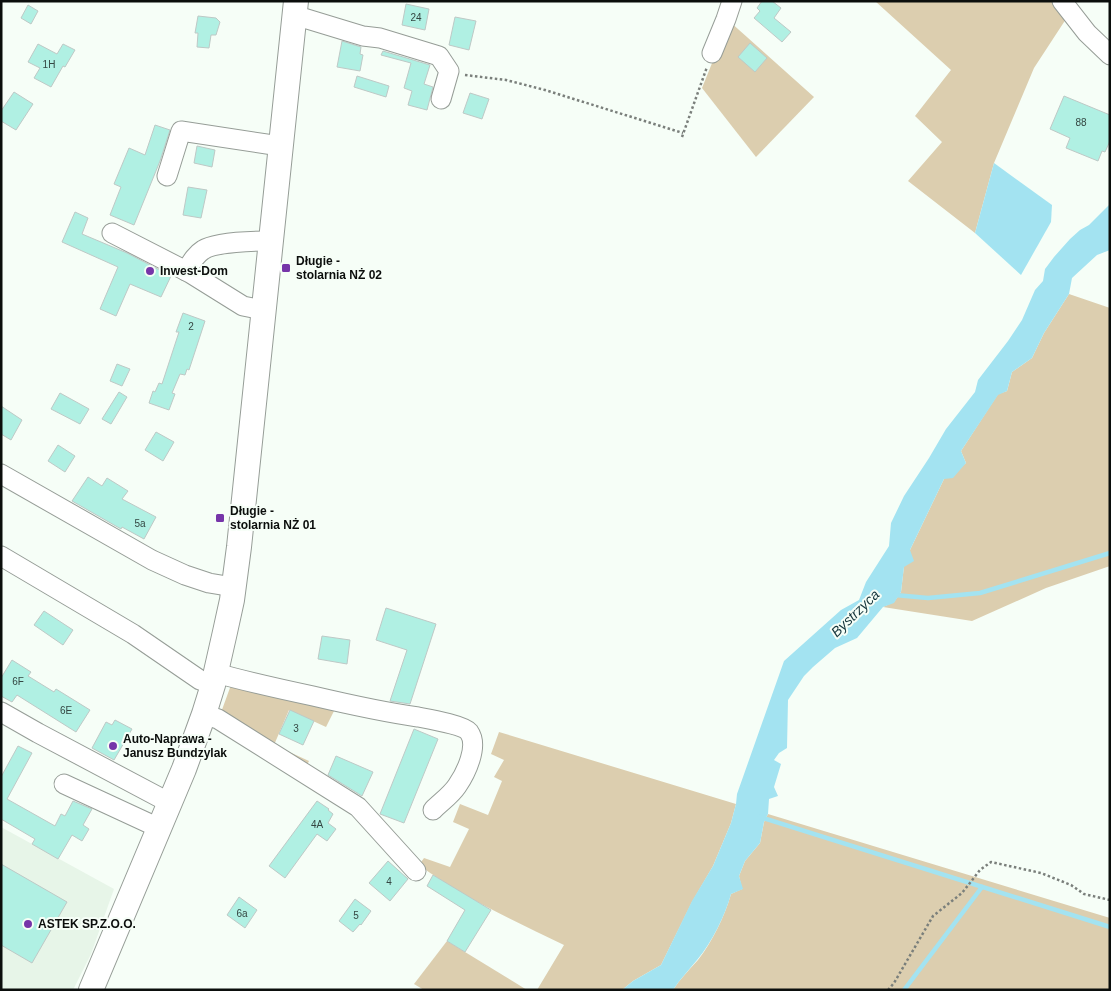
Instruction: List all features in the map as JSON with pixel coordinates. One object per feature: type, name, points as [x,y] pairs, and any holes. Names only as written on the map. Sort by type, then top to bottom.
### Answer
[{"type":"main road","points":[[91,990],[184,769],[204,714],[225,632],[234,587],[240,539],[295,8]]},
{"type":"street","points":[[712,53],[732,1]]},
{"type":"street","points":[[1062,1],[1086,33],[1110,56]]},
{"type":"street","points":[[295,8],[363,36],[380,38],[439,56],[449,71],[442,98]]},
{"type":"street","points":[[167,176],[181,131],[280,146]]},
{"type":"street","points":[[112,233],[186,271],[243,306],[263,310]]},
{"type":"street","points":[[186,271],[194,258],[205,249],[242,242],[270,241]]},
{"type":"street","points":[[1,474],[152,560],[209,584],[234,587]]},
{"type":"street","points":[[1,556],[132,634],[200,680],[242,681],[432,720],[468,731],[472,738],[473,750],[470,763],[457,786],[433,810]]},
{"type":"street","points":[[1,712],[170,804]]},
{"type":"street","points":[[204,714],[218,718],[358,807],[416,871]]},
{"type":"street","points":[[64,784],[159,828]]},
{"type":"path","points":[[449,71],[468,76],[506,80],[546,90],[683,135],[712,53]]},
{"type":"path","points":[[888,990],[894,983],[932,916],[962,893],[980,870],[991,862],[1041,873],[1071,885],[1084,894],[1110,900]]},
{"type":"shaded area","points":[[875,1],[1052,1],[1066,19],[1034,68],[994,163],[975,233],[908,181],[942,142],[915,116],[951,70]]},
{"type":"shaded area","points":[[729,21],[814,97],[756,157],[702,88]]},
{"type":"shaded area","points":[[1069,294],[1110,308],[1110,566],[1046,588],[972,621],[883,607],[894,602],[901,592],[904,566],[910,550],[944,479],[966,463],[961,451],[998,394],[1007,391],[1012,372],[1032,358],[1044,333]]},
{"type":"shaded area","points":[[231,685],[335,709],[326,727],[289,710],[274,745],[309,761],[304,771],[219,718]]},
{"type":"shaded area","points":[[499,732],[736,804],[731,823],[713,866],[692,902],[661,965],[633,981],[622,990],[537,990],[564,945],[471,898],[419,865],[424,858],[450,867],[469,829],[453,822],[460,804],[488,815],[502,781],[494,777],[504,760],[491,754]]},
{"type":"shaded area","points":[[768,814],[1110,918],[1110,990],[673,990],[698,960],[713,937],[722,920],[731,894],[742,889],[739,876],[745,861],[760,843],[764,822]]},
{"type":"shaded area","points":[[1,827],[114,889],[91,954],[73,990],[1,990]]},
{"type":"shaded area","points":[[447,941],[527,990],[424,990],[414,984]]},
{"type":"water","points":[[994,163],[1052,205],[1051,222],[1021,275],[975,233]]},
{"type":"water","name":"Bystrzyca","points":[[1110,204],[1110,250],[1097,255],[1072,278],[1069,294],[1044,333],[1032,358],[1012,372],[1007,391],[998,395],[961,451],[966,463],[953,478],[944,479],[910,550],[914,561],[904,567],[901,592],[894,603],[883,607],[857,638],[835,648],[813,667],[804,676],[788,700],[787,748],[779,753],[774,760],[781,764],[774,787],[778,796],[769,799],[768,814],[764,822],[760,843],[745,861],[739,876],[743,889],[731,894],[722,920],[713,937],[703,953],[673,990],[622,990],[633,981],[661,965],[692,901],[713,866],[731,823],[737,794],[784,661],[841,610],[859,600],[866,582],[889,546],[891,523],[904,496],[946,429],[975,392],[978,380],[1022,320],[1035,290],[1043,281],[1045,269],[1070,239],[1089,225]]},
{"type":"building","points":[[762,1],[772,1],[781,8],[774,18],[791,32],[782,42],[754,18],[760,11],[757,8]]},
{"type":"building","points":[[406,4],[429,9],[425,30],[402,25]]},
{"type":"building","points":[[28,5],[38,11],[31,24],[21,18]]},
{"type":"building","points":[[198,16],[216,18],[220,22],[216,35],[211,35],[209,48],[197,47],[198,33],[195,33]]},
{"type":"building","points":[[455,17],[476,21],[469,50],[449,45]]},
{"type":"building","points":[[342,41],[361,47],[360,54],[363,55],[360,71],[337,67]]},
{"type":"building","points":[[750,43],[767,58],[755,72],[738,57]]},
{"type":"building","points":[[38,44],[57,54],[63,44],[75,50],[51,87],[34,78],[40,68],[28,62]]},
{"type":"building","points":[[383,51],[430,65],[424,84],[433,87],[427,110],[408,105],[412,91],[404,88],[411,63],[381,55]]},
{"type":"building","points":[[357,76],[389,86],[386,97],[354,87]]},
{"type":"building","points":[[14,92],[33,104],[16,130],[1,121],[1,111]]},
{"type":"building","points":[[470,93],[489,99],[482,119],[463,113]]},
{"type":"building","points":[[1064,96],[1110,115],[1110,141],[1105,152],[1102,151],[1098,161],[1066,148],[1070,138],[1050,129]]},
{"type":"building","points":[[155,125],[170,130],[160,161],[134,225],[110,215],[121,187],[114,184],[129,148],[145,155]]},
{"type":"building","points":[[197,146],[215,150],[212,167],[194,163]]},
{"type":"building","points":[[188,187],[207,190],[201,218],[183,215]]},
{"type":"building","points":[[75,212],[88,218],[82,234],[127,253],[171,276],[161,297],[130,284],[116,316],[100,309],[118,267],[62,242]]},
{"type":"building","points":[[183,313],[205,321],[189,370],[187,369],[185,375],[180,374],[172,393],[175,394],[169,410],[149,403],[153,391],[155,392],[159,383],[162,384],[179,332],[176,332]]},
{"type":"building","points":[[117,364],[130,369],[122,386],[110,381]]},
{"type":"building","points":[[119,392],[127,397],[111,424],[102,419]]},
{"type":"building","points":[[60,393],[89,409],[80,424],[51,409]]},
{"type":"building","points":[[1,406],[22,420],[11,440],[1,434]]},
{"type":"building","points":[[156,432],[174,442],[163,461],[145,450]]},
{"type":"building","points":[[58,445],[75,456],[65,472],[48,461]]},
{"type":"building","points":[[88,477],[102,486],[107,478],[128,491],[122,499],[156,517],[144,539],[122,527],[121,529],[72,501]]},
{"type":"building","points":[[386,608],[436,624],[410,704],[390,701],[407,650],[376,640]]},
{"type":"building","points":[[44,611],[73,630],[63,645],[34,625]]},
{"type":"building","points":[[322,636],[350,640],[347,664],[318,659]]},
{"type":"building","points":[[12,660],[31,672],[28,676],[54,692],[56,689],[90,710],[76,732],[17,695],[12,702],[1,696],[1,678]]},
{"type":"building","points":[[290,710],[314,721],[303,745],[279,734]]},
{"type":"building","points":[[115,720],[132,729],[114,760],[92,748],[106,722],[112,725]]},
{"type":"building","points":[[414,729],[438,739],[404,823],[380,814]]},
{"type":"building","points":[[18,746],[32,753],[7,799],[55,826],[61,814],[65,816],[73,801],[92,809],[83,825],[89,829],[82,841],[72,835],[58,859],[32,844],[35,839],[1,819],[1,777]]},
{"type":"building","points":[[336,756],[373,772],[362,796],[328,775]]},
{"type":"building","points":[[317,801],[333,814],[328,823],[336,829],[327,841],[317,834],[285,878],[269,866]]},
{"type":"building","points":[[388,861],[408,879],[390,901],[369,883]]},
{"type":"building","name":"ASTEK SP.Z.O.O.","points":[[1,864],[67,902],[32,963],[1,945]]},
{"type":"building","points":[[433,875],[491,910],[465,952],[447,941],[465,910],[427,886]]},
{"type":"building","points":[[239,897],[257,910],[245,928],[227,915]]},
{"type":"building","points":[[355,899],[371,911],[361,925],[353,932],[339,921]]},
{"type":"waterway","points":[[895,595],[928,598],[980,593],[1110,553]]},
{"type":"waterway","points":[[760,817],[1110,927]]},
{"type":"waterway","points":[[904,990],[982,887]]},
{"type":"place","name":"Długie - stolarnia NŻ 02","points":[[286,268]]},
{"type":"place","name":"Inwest-Dom","points":[[150,271]]},
{"type":"place","name":"Długie - stolarnia NŻ 01","points":[[220,518]]},
{"type":"place","name":"Auto-Naprawa - Janusz Bundzylak","points":[[113,746]]},
{"type":"place","name":"ASTEK SP.Z.O.O.","points":[[28,924]]}]
